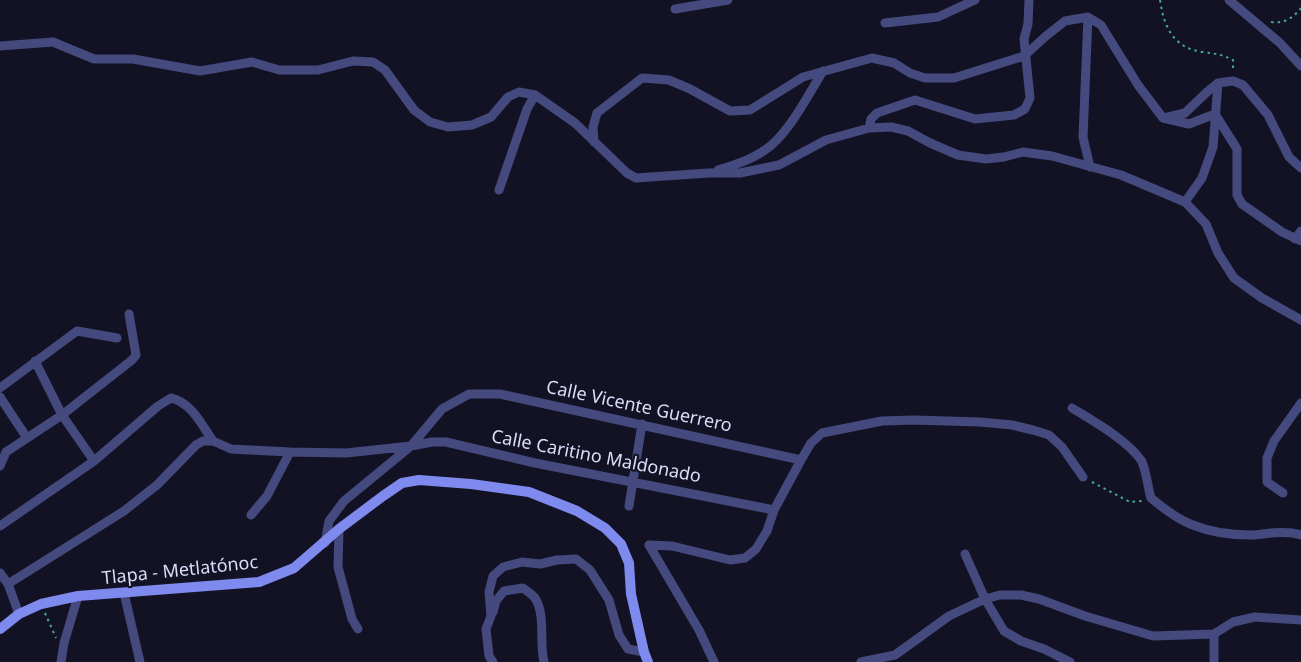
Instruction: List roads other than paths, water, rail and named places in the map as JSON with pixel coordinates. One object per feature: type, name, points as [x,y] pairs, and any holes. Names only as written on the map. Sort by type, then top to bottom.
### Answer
[{"type":"main road","name":"Tlapa - Metlatónoc","points":[[0,629],[19,614],[41,604],[78,596],[260,582],[294,568],[339,529],[402,483],[419,480],[470,484],[529,492],[577,511],[605,528],[621,544],[629,563],[631,594],[648,662]]},
{"type":"street","points":[[674,9],[728,0]]},
{"type":"street","points":[[885,23],[938,17],[975,0]]},
{"type":"street","points":[[868,128],[871,120],[878,113],[915,100],[975,119],[1014,115],[1025,109],[1030,98],[1024,56],[1024,39],[1028,24],[1028,0]]},
{"type":"street","points":[[1229,0],[1254,19],[1301,66]]},
{"type":"street","points":[[1088,17],[1082,137],[1090,167]]},
{"type":"street","points":[[594,142],[593,127],[597,113],[642,78],[669,80],[730,111],[750,110],[803,77],[872,58],[894,62],[910,73],[925,78],[954,78],[1024,56],[1065,21],[1088,17],[1101,25],[1138,85],[1163,118],[1189,124],[1215,114]]},
{"type":"street","points":[[0,46],[53,42],[94,59],[133,59],[200,71],[252,62],[279,70],[318,70],[352,61],[373,62],[385,70],[414,110],[430,122],[448,128],[472,125],[491,117],[508,97],[520,92],[535,95],[575,123],[627,173],[636,178],[740,173],[779,165],[826,140],[868,128],[891,127],[908,131],[958,155],[986,159],[1023,152],[1052,156],[1121,175],[1185,202],[1206,224],[1218,253],[1234,278],[1262,298],[1301,320]]},
{"type":"street","points":[[709,173],[742,162],[766,150],[782,134],[823,71]]},
{"type":"street","points":[[1163,118],[1186,113],[1218,83],[1233,81],[1243,85],[1268,116],[1289,157],[1301,168]]},
{"type":"street","points":[[1185,202],[1202,178],[1213,147],[1218,83]]},
{"type":"street","points":[[499,190],[527,109],[535,95]]},
{"type":"street","points":[[1215,114],[1237,149],[1237,195],[1242,204],[1298,240],[1301,231]]},
{"type":"street","points":[[0,466],[6,452],[62,414],[132,360],[136,355],[129,314]]},
{"type":"street","points":[[0,388],[77,331],[117,338]]},
{"type":"street","points":[[35,361],[62,414],[94,461]]},
{"type":"street","name":"Calle Vicente Guerrero","points":[[411,446],[442,409],[470,394],[500,394],[801,460]]},
{"type":"street","points":[[0,397],[27,438]]},
{"type":"street","points":[[0,526],[94,461],[158,406],[171,398],[181,401],[190,408],[213,441]]},
{"type":"street","points":[[1283,493],[1267,482],[1267,458],[1274,440],[1301,403]]},
{"type":"street","points":[[1072,408],[1131,449],[1142,462],[1150,498],[1192,525],[1248,535],[1294,533],[1301,535]]},
{"type":"street","points":[[714,662],[699,630],[649,545],[672,546],[730,560],[745,558],[756,549],[767,532],[774,510],[801,460],[811,444],[822,433],[882,421],[924,420],[1012,425],[1049,435],[1062,447],[1083,477]]},
{"type":"street","points":[[629,506],[642,424]]},
{"type":"street","points":[[8,584],[124,511],[157,485],[196,445],[203,441],[213,441]]},
{"type":"street","name":"Calle Caritino Maldonado","points":[[213,441],[231,449],[346,453],[432,442],[446,442],[535,462],[774,510]]},
{"type":"street","points":[[324,543],[329,521],[344,501],[411,446]]},
{"type":"street","points":[[251,515],[267,496],[290,452]]},
{"type":"street","points":[[339,529],[338,568],[352,619],[358,629]]},
{"type":"street","points":[[965,554],[985,599],[1004,631],[1020,641],[1044,649],[1070,662]]},
{"type":"street","points":[[491,616],[490,592],[493,576],[503,567],[522,562],[540,564],[557,560],[576,559],[590,570],[610,600],[619,635],[628,649],[644,652]]},
{"type":"street","points":[[0,573],[8,584],[19,614]]},
{"type":"street","points":[[493,662],[489,656],[486,628],[496,601],[504,591],[523,588],[535,598],[542,614],[541,650],[544,662]]},
{"type":"street","points":[[124,593],[140,662]]},
{"type":"street","points":[[861,662],[895,655],[949,616],[985,599],[1000,595],[1021,595],[1039,599],[1085,616],[1153,636],[1214,634],[1233,622],[1255,617],[1301,620]]},
{"type":"street","points":[[61,662],[64,643],[78,596]]},
{"type":"street","points":[[1214,634],[1215,662]]}]
